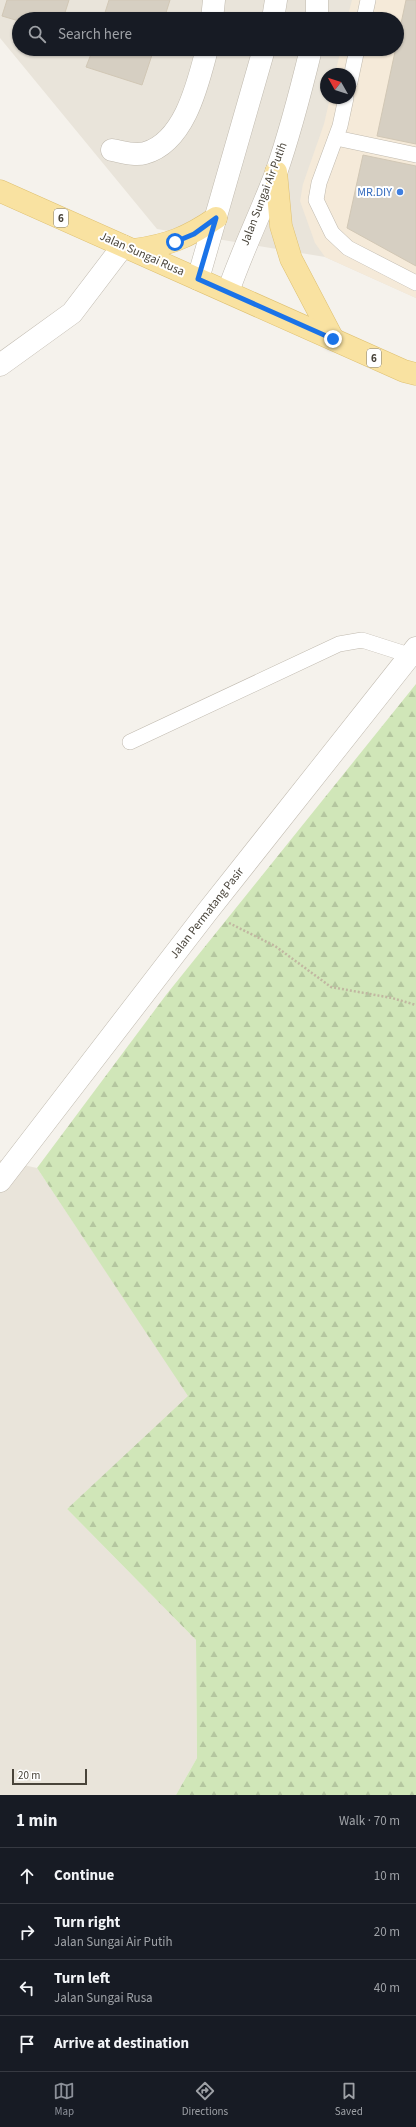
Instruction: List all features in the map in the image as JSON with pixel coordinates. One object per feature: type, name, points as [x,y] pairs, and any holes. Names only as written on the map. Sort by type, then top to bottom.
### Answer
[{"type":"main road","points":[[276,172],[281,226],[291,259],[333,339]]},
{"type":"main road","name":"Jalan Sungai Rusa","points":[[0,191],[404,371],[416,374]]},
{"type":"main road","points":[[128,248],[175,242],[194,234],[216,218]]},
{"type":"street","points":[[213,12],[214,0]]},
{"type":"street","points":[[274,12],[276,0]]},
{"type":"street","points":[[317,0],[317,12]]},
{"type":"street","points":[[112,150],[133,154],[145,153],[159,146],[174,133],[189,106],[205,56]]},
{"type":"street","points":[[198,279],[262,56]]},
{"type":"street","name":"Jalan Sungai Air Putih","points":[[228,292],[240,257],[276,172],[302,87],[309,56]]},
{"type":"street","points":[[0,365],[72,313],[128,248]]},
{"type":"street","name":"Jalan Permatang Pasir","points":[[0,1181],[207,912],[414,652]]},
{"type":"lane","points":[[365,12],[368,0]]},
{"type":"lane","points":[[353,68],[356,56]]},
{"type":"lane","points":[[344,104],[336,138],[319,183],[316,200],[332,233],[348,248],[416,283]]},
{"type":"lane","points":[[336,138],[416,155]]},
{"type":"lane","points":[[130,742],[339,644],[362,640],[414,652]]},
{"type":"path","points":[[207,912],[275,946],[331,987],[392,998],[416,1005]]},
{"type":"shaded area","points":[[0,0],[416,0],[416,298],[325,257],[157,229],[15,56],[404,56],[404,12],[12,12],[12,53],[0,38]]},
{"type":"shaded area","points":[[352,0],[416,0],[416,298],[325,257],[315,243],[300,201],[303,184],[324,124],[329,104],[356,104],[356,68],[336,68],[339,56],[404,56],[404,12],[349,12]]},
{"type":"shaded area","points":[[0,1160],[37,1168],[189,1396],[67,1509],[196,1640],[197,1758],[176,1795],[0,1795]]},
{"type":"green space","points":[[416,684],[416,1795],[176,1795],[197,1758],[196,1640],[67,1509],[188,1396],[37,1168],[166,995]]},
{"type":"building","points":[[7,0],[69,0],[65,12],[12,12],[12,19],[2,16]]},
{"type":"building","points":[[109,0],[170,0],[166,12],[105,12]]},
{"type":"building","points":[[406,0],[416,0],[416,144],[377,136],[394,56],[404,56],[403,12]]},
{"type":"building","points":[[90,56],[152,56],[142,85],[86,67]]},
{"type":"building","points":[[363,155],[416,166],[416,266],[347,228]]},
{"type":"place","name":"MR.DIY","points":[[400,192]]},
{"type":"route","points":[[175,242],[194,234],[216,218],[198,279],[333,339]]}]
